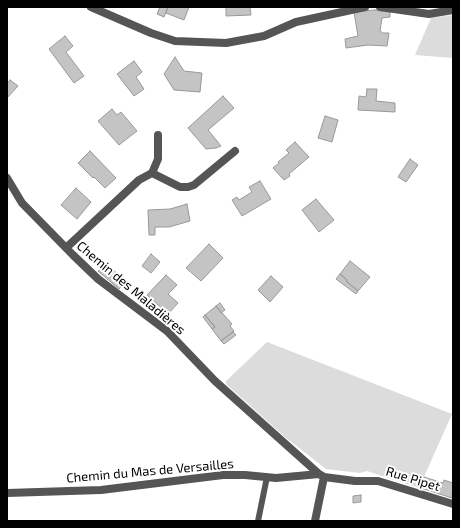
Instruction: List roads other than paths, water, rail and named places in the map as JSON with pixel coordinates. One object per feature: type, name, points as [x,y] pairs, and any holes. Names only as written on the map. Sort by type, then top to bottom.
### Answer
[{"type":"street","points":[[91,7],[151,33],[176,41],[226,43],[264,36],[296,22],[365,7]]},
{"type":"street","points":[[380,7],[429,14],[453,10]]},
{"type":"street","points":[[66,248],[139,180],[152,173],[158,159],[158,135]]},
{"type":"street","points":[[152,173],[180,187],[188,187],[194,185],[235,151]]},
{"type":"street","name":"Chemin des Maladières","points":[[7,178],[22,203],[98,279],[167,331],[215,381],[321,476]]},
{"type":"street","name":"Chemin du Mas de Versailles","points":[[7,493],[101,490],[223,475],[276,478],[321,476]]},
{"type":"street","points":[[315,521],[321,476]]},
{"type":"street","name":"Rue Pipet","points":[[321,476],[355,481],[378,481],[453,504]]},
{"type":"lane","points":[[258,521],[267,477]]}]
